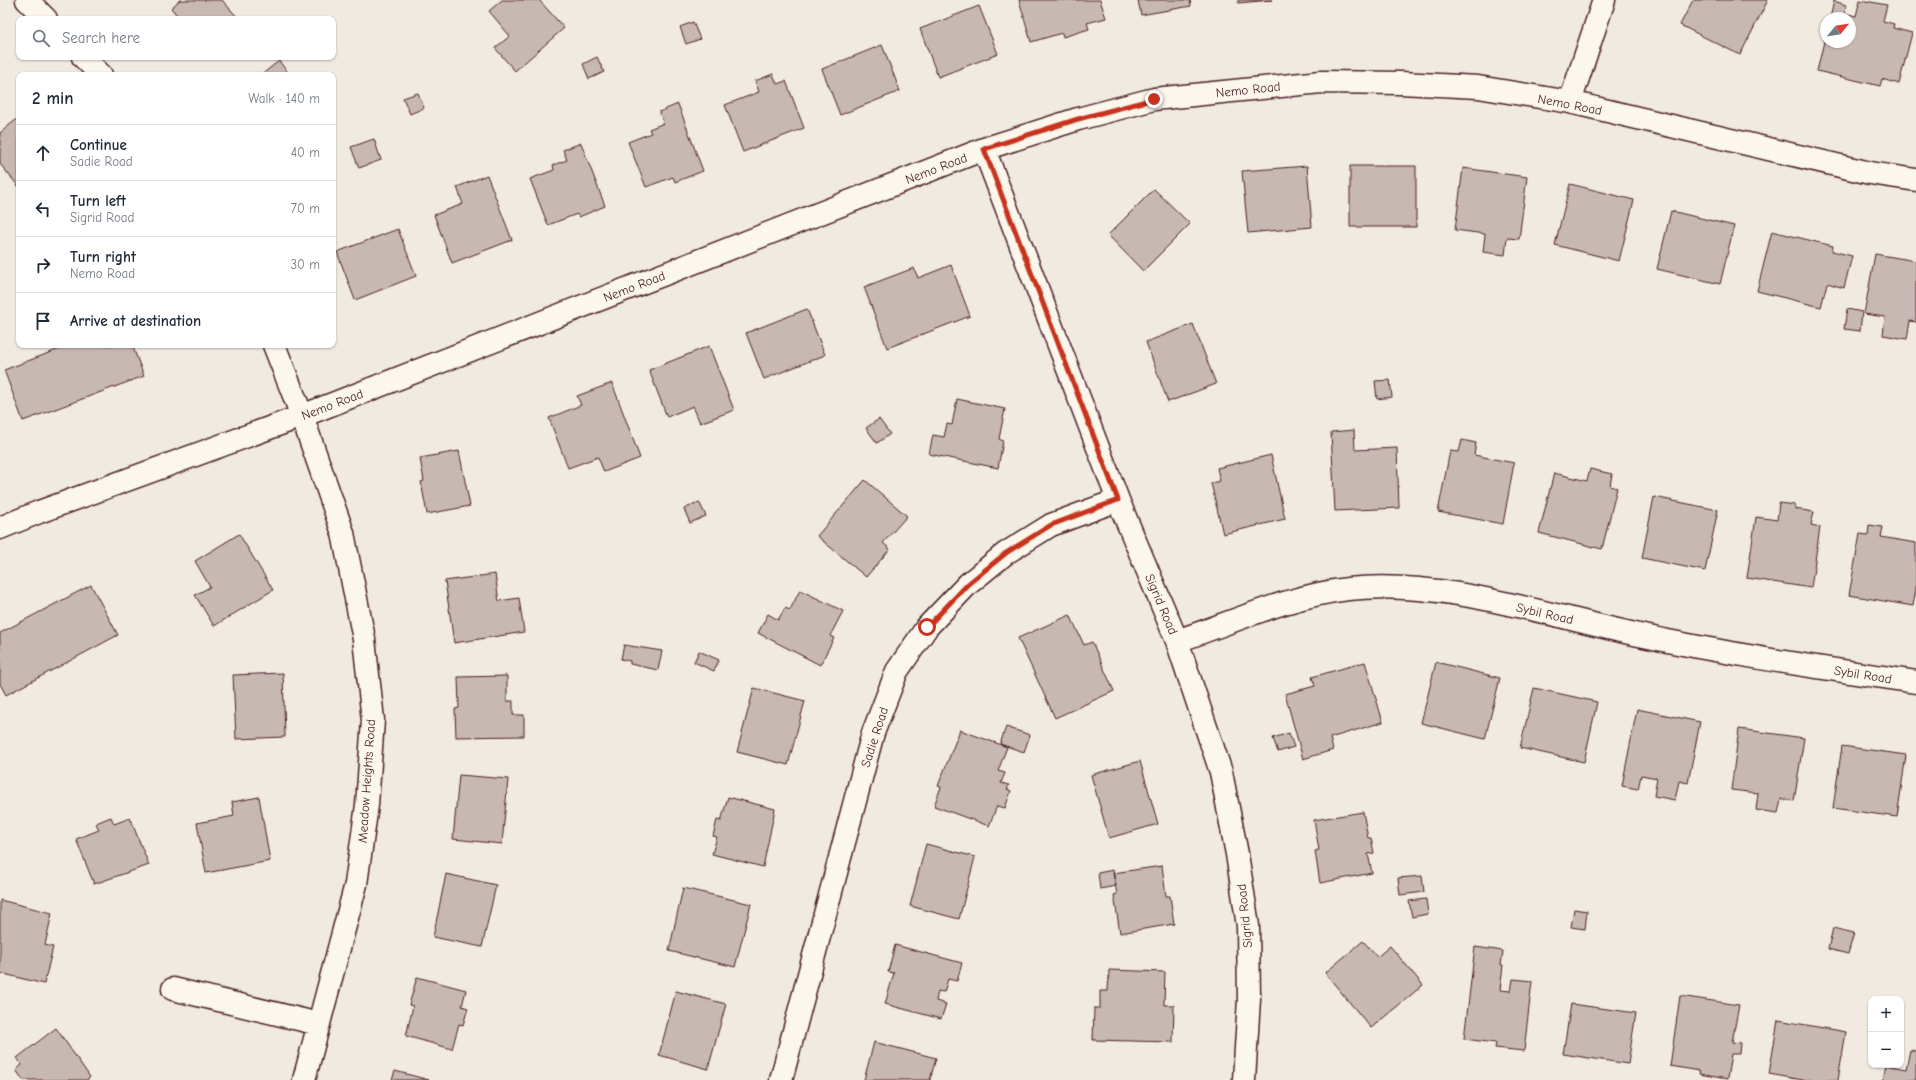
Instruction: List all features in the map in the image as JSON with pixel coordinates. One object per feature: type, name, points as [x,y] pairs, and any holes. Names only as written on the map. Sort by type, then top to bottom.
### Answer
[{"type":"street","points":[[27,0],[43,16]]},
{"type":"street","points":[[1570,102],[1604,0]]},
{"type":"street","points":[[86,60],[98,72]]},
{"type":"street","name":"Nemo Road","points":[[0,528],[39,512],[302,416],[984,149],[1078,119],[1154,99],[1321,82],[1401,83],[1478,87],[1570,102],[1870,173],[1916,180]]},
{"type":"street","name":"Sigrid Road","points":[[984,149],[1118,500],[1177,641],[1221,772],[1237,854],[1248,926],[1250,999],[1244,1080]]},
{"type":"street","name":"Meadow Heights Road","points":[[275,348],[302,416],[343,533],[364,639],[372,720],[367,805],[356,884],[304,1080]]},
{"type":"street","name":"Sadie Road","points":[[781,1080],[873,732],[898,671],[927,627],[968,584],[1006,553],[1051,525],[1118,500]]},
{"type":"street","name":"Sybil Road","points":[[1177,641],[1292,600],[1347,589],[1398,587],[1468,595],[1716,651],[1916,682]]},
{"type":"street","points":[[173,989],[319,1024]]},
{"type":"building","points":[[180,0],[222,0],[236,16],[178,16],[171,8]]},
{"type":"building","points":[[502,0],[539,0],[564,28],[515,71],[495,48],[510,36],[489,11]]},
{"type":"building","points":[[1019,0],[1100,0],[1106,18],[1087,23],[1089,29],[1063,37],[1062,33],[1031,42]]},
{"type":"building","points":[[1138,0],[1190,0],[1191,6],[1141,15]]},
{"type":"building","points":[[1238,0],[1272,0],[1238,3]]},
{"type":"building","points":[[1693,0],[1768,0],[1740,55],[1680,25]]},
{"type":"building","points":[[1860,0],[1887,5],[1883,21],[1894,24],[1893,28],[1912,33],[1899,84],[1882,79],[1880,86],[1817,71],[1822,48],[1856,48],[1856,16]]},
{"type":"building","points":[[1834,1],[1846,5],[1845,12],[1831,12]]},
{"type":"building","points":[[979,6],[998,54],[938,77],[920,29]]},
{"type":"building","points":[[693,22],[700,39],[686,44],[680,27]]},
{"type":"building","points":[[882,45],[900,91],[840,115],[822,69]]},
{"type":"building","points":[[597,57],[604,72],[589,79],[583,64]]},
{"type":"building","points":[[279,61],[288,72],[265,72]]},
{"type":"building","points":[[773,74],[777,84],[786,81],[804,128],[743,152],[725,105],[759,92],[755,81]]},
{"type":"building","points":[[418,93],[424,108],[410,114],[403,98]]},
{"type":"building","points":[[678,104],[703,171],[675,182],[673,177],[646,187],[628,142],[651,133],[649,129],[664,123],[659,112]]},
{"type":"building","points":[[16,120],[16,183],[0,164],[0,133]]},
{"type":"building","points":[[374,139],[381,160],[359,168],[351,147]]},
{"type":"building","points":[[581,143],[605,206],[579,217],[577,214],[548,225],[530,179],[554,170],[553,165],[567,160],[563,150]]},
{"type":"building","points":[[1307,166],[1312,227],[1248,233],[1242,171]]},
{"type":"building","points":[[1350,166],[1416,166],[1416,227],[1350,227]]},
{"type":"building","points":[[1463,168],[1527,177],[1519,239],[1507,238],[1505,255],[1483,252],[1485,234],[1455,230]]},
{"type":"building","points":[[487,175],[512,240],[452,263],[434,215],[463,204],[457,187]]},
{"type":"building","points":[[1570,184],[1634,200],[1619,261],[1555,245]]},
{"type":"building","points":[[1154,189],[1190,224],[1143,271],[1108,235]]},
{"type":"building","points":[[1671,211],[1734,226],[1720,284],[1657,269]]},
{"type":"building","points":[[398,229],[416,276],[355,300],[337,252]]},
{"type":"building","points":[[1772,231],[1833,246],[1832,251],[1852,256],[1844,288],[1827,283],[1821,307],[1757,291]]},
{"type":"building","points":[[1875,254],[1916,261],[1916,322],[1910,321],[1907,339],[1883,335],[1885,317],[1864,314]]},
{"type":"building","points":[[951,265],[970,316],[887,348],[864,287],[914,268],[918,278]]},
{"type":"building","points":[[807,309],[825,355],[764,379],[746,333]]},
{"type":"building","points":[[1847,309],[1862,312],[1860,331],[1844,329]]},
{"type":"building","points":[[1193,324],[1216,384],[1168,402],[1146,342]]},
{"type":"building","points":[[709,346],[734,410],[700,423],[693,406],[667,417],[649,370]]},
{"type":"building","points":[[62,348],[133,348],[144,376],[23,421],[4,370]]},
{"type":"building","points":[[1390,380],[1392,397],[1377,399],[1375,381]]},
{"type":"building","points":[[612,383],[640,458],[604,472],[598,457],[568,468],[549,418],[581,405],[577,396]]},
{"type":"building","points":[[957,399],[1005,409],[999,439],[1003,441],[998,468],[929,454],[933,435],[944,437],[947,424],[952,425]]},
{"type":"building","points":[[879,419],[890,434],[877,443],[866,428]]},
{"type":"building","points":[[1354,430],[1355,450],[1397,448],[1399,508],[1335,511],[1331,432]]},
{"type":"building","points":[[1462,440],[1476,443],[1474,455],[1514,463],[1503,524],[1438,512],[1450,451],[1459,452]]},
{"type":"building","points":[[459,451],[470,506],[427,514],[421,482],[424,481],[420,458]]},
{"type":"building","points":[[1271,455],[1285,519],[1223,534],[1211,483],[1220,481],[1217,468]]},
{"type":"building","points":[[1590,469],[1612,474],[1610,486],[1617,488],[1602,549],[1539,533],[1554,473],[1587,481]]},
{"type":"building","points":[[865,480],[907,516],[883,543],[890,549],[866,577],[817,536]]},
{"type":"building","points":[[1654,497],[1718,510],[1705,571],[1642,558]]},
{"type":"building","points":[[699,502],[706,516],[690,523],[684,509]]},
{"type":"building","points":[[1779,503],[1795,505],[1795,509],[1814,512],[1811,525],[1820,527],[1811,588],[1747,578],[1756,517],[1777,520]]},
{"type":"building","points":[[1869,525],[1883,527],[1881,537],[1916,543],[1916,589],[1913,606],[1849,595],[1860,534],[1868,535]]},
{"type":"building","points":[[239,534],[273,590],[214,626],[195,595],[210,587],[195,561]]},
{"type":"building","points":[[495,574],[499,601],[519,598],[524,632],[454,643],[445,581]]},
{"type":"building","points":[[91,585],[118,635],[6,695],[0,684],[0,633]]},
{"type":"building","points":[[800,590],[843,611],[830,636],[834,638],[820,665],[758,633],[768,614],[778,620],[785,608],[790,610]]},
{"type":"building","points":[[1070,615],[1084,645],[1092,642],[1114,691],[1055,718],[1018,638]]},
{"type":"building","points":[[624,645],[662,651],[658,670],[630,664],[630,661],[621,659]]},
{"type":"building","points":[[699,651],[719,660],[714,671],[694,662]]},
{"type":"building","points":[[1365,662],[1383,722],[1330,738],[1333,750],[1303,759],[1285,694],[1315,686],[1312,677]]},
{"type":"building","points":[[1436,662],[1500,678],[1485,739],[1421,723]]},
{"type":"building","points":[[283,673],[285,737],[236,739],[233,675]]},
{"type":"building","points":[[507,676],[507,701],[513,701],[513,715],[524,715],[524,736],[456,737],[455,709],[459,708],[458,677]]},
{"type":"building","points":[[754,688],[805,701],[788,765],[737,752]]},
{"type":"building","points":[[1534,688],[1597,702],[1584,762],[1520,748]]},
{"type":"building","points":[[1637,709],[1700,722],[1688,783],[1679,781],[1675,800],[1654,796],[1657,778],[1641,775],[1638,789],[1622,786]]},
{"type":"building","points":[[1006,727],[1030,735],[1024,752],[1000,744]]},
{"type":"building","points":[[1739,729],[1804,738],[1794,801],[1781,799],[1778,813],[1756,810],[1758,793],[1731,790]]},
{"type":"building","points":[[960,730],[1007,747],[998,771],[1005,773],[1001,783],[1009,785],[1007,789],[1011,791],[1005,808],[997,806],[989,826],[934,806],[941,787],[938,786]]},
{"type":"building","points":[[1289,733],[1294,747],[1278,752],[1273,738]]},
{"type":"building","points":[[1842,746],[1906,755],[1897,817],[1833,808]]},
{"type":"building","points":[[1140,761],[1158,824],[1109,838],[1091,775]]},
{"type":"building","points":[[459,775],[508,779],[502,844],[453,839]]},
{"type":"building","points":[[259,797],[270,861],[206,873],[197,823],[234,816],[232,802]]},
{"type":"building","points":[[728,797],[775,809],[763,867],[712,854],[717,837],[713,836],[717,820],[721,821]]},
{"type":"building","points":[[1363,812],[1368,838],[1371,838],[1374,853],[1368,854],[1372,873],[1320,883],[1315,851],[1319,850],[1314,820]]},
{"type":"building","points":[[111,817],[114,824],[130,818],[149,865],[94,884],[76,839],[99,830],[96,823]]},
{"type":"building","points":[[926,844],[975,857],[959,919],[910,906]]},
{"type":"building","points":[[1162,866],[1166,896],[1170,896],[1174,924],[1120,933],[1114,895],[1117,894],[1113,873]]},
{"type":"building","points":[[1113,870],[1116,886],[1100,889],[1098,873]]},
{"type":"building","points":[[446,874],[496,885],[482,947],[433,937]]},
{"type":"building","points":[[1422,876],[1424,892],[1400,895],[1398,878]]},
{"type":"building","points":[[683,888],[751,904],[735,967],[669,951]]},
{"type":"building","points":[[1426,899],[1428,914],[1412,917],[1409,901]]},
{"type":"building","points":[[0,900],[52,913],[45,945],[53,947],[44,984],[0,973]]},
{"type":"building","points":[[1574,909],[1587,911],[1585,929],[1571,927]]},
{"type":"building","points":[[1833,928],[1854,933],[1848,954],[1828,949]]},
{"type":"building","points":[[1363,941],[1377,957],[1390,946],[1423,985],[1371,1028],[1325,973]]},
{"type":"building","points":[[895,945],[962,963],[957,981],[948,979],[944,992],[938,991],[936,1001],[946,1004],[941,1019],[885,1004],[894,973],[888,972]]},
{"type":"building","points":[[1475,947],[1503,951],[1500,990],[1511,991],[1513,979],[1532,981],[1524,1051],[1495,1048],[1496,1043],[1464,1039]]},
{"type":"building","points":[[1109,970],[1165,972],[1164,1005],[1174,1005],[1173,1042],[1093,1040],[1094,1008],[1100,1008],[1100,991],[1108,991]]},
{"type":"building","points":[[417,977],[466,990],[462,1006],[468,1008],[463,1025],[459,1024],[452,1049],[406,1036],[413,1006],[409,1005]]},
{"type":"building","points":[[676,991],[726,1004],[708,1069],[659,1055]]},
{"type":"building","points":[[1680,996],[1739,1005],[1732,1042],[1740,1043],[1739,1054],[1731,1054],[1727,1079],[1699,1074],[1700,1071],[1670,1066]]},
{"type":"building","points":[[1571,1004],[1636,1013],[1628,1064],[1563,1054]]},
{"type":"building","points":[[1778,1020],[1846,1032],[1838,1080],[1803,1080],[1769,1074]]},
{"type":"building","points":[[56,1028],[90,1077],[87,1080],[23,1080],[16,1070],[22,1065],[17,1058]]},
{"type":"building","points":[[874,1042],[936,1058],[930,1080],[864,1080]]},
{"type":"building","points":[[1910,1050],[1916,1051],[1916,1080],[1883,1080],[1885,1068],[1906,1069]]},
{"type":"building","points":[[395,1071],[429,1080],[392,1080]]},
{"type":"route","points":[[927,627],[968,584],[1006,553],[1051,525],[1118,500],[984,149],[1078,119],[1154,99]]}]
